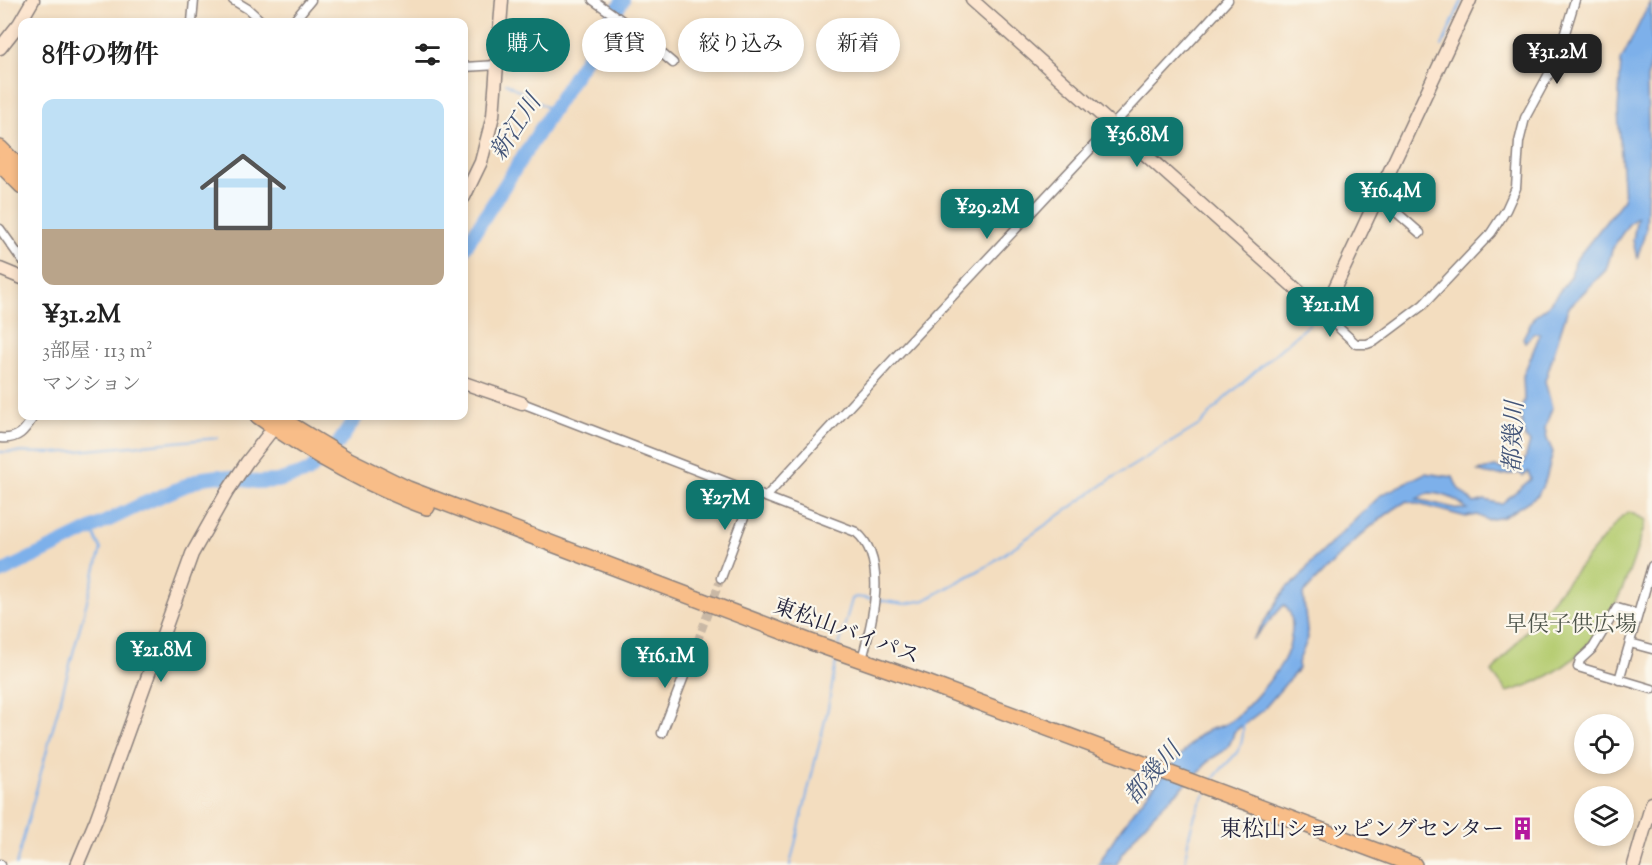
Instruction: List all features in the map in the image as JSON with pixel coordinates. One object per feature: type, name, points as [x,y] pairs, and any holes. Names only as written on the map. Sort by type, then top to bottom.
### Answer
[{"type":"highway","points":[[0,148],[18,166]]},
{"type":"highway","points":[[0,164],[18,182]]},
{"type":"highway","name":"東松山バイパス","points":[[279,420],[315,447],[387,492],[1325,837],[1414,865]]},
{"type":"highway","name":"東松山バイパス","points":[[341,462],[435,500],[808,641],[862,659],[1058,738]]},
{"type":"highway","name":"東松山バイパス","points":[[1325,837],[1385,865]]},
{"type":"street","points":[[24,18],[33,0]]},
{"type":"street","points":[[192,18],[194,0]]},
{"type":"street","points":[[233,0],[258,18]]},
{"type":"street","points":[[296,18],[311,0]]},
{"type":"street","points":[[500,18],[501,0]]},
{"type":"street","points":[[593,0],[673,63]]},
{"type":"street","points":[[972,0],[1356,344],[1375,341],[1423,305],[1491,233],[1516,188],[1519,142],[1525,118],[1557,58],[1575,0]]},
{"type":"street","points":[[766,497],[1228,0]]},
{"type":"street","points":[[1323,313],[1470,0]]},
{"type":"street","points":[[0,48],[18,28]]},
{"type":"street","points":[[468,67],[486,66]]},
{"type":"street","points":[[468,189],[481,162],[488,140],[497,72]]},
{"type":"street","points":[[1377,196],[1420,233]]},
{"type":"street","points":[[0,230],[18,255]]},
{"type":"street","points":[[0,269],[18,276]]},
{"type":"street","points":[[468,384],[856,532],[863,538],[873,560],[875,586],[869,632],[862,659]]},
{"type":"street","points":[[0,438],[11,439],[21,434],[31,420]]},
{"type":"street","points":[[77,865],[96,820],[192,554],[226,492],[277,420]]},
{"type":"street","points":[[721,578],[753,493]]},
{"type":"street","points":[[1619,680],[1650,582],[1652,566]]},
{"type":"street","points":[[1638,614],[1617,608],[1593,648],[1580,660],[1578,667],[1652,689]]},
{"type":"street","points":[[1630,643],[1652,649]]},
{"type":"street","points":[[662,733],[693,653]]},
{"type":"street","points":[[1634,865],[1652,803]]},
{"type":"green space","name":"早俣子供広場","points":[[1629,512],[1646,520],[1627,578],[1601,628],[1584,649],[1563,667],[1538,681],[1507,692],[1492,672],[1622,516]]},
{"type":"water","points":[[1651,0],[1652,58],[1647,79],[1649,161],[1646,229],[1637,259],[1633,240],[1637,217],[1628,225],[1613,247],[1606,270],[1568,308],[1545,381],[1552,408],[1545,428],[1553,452],[1546,479],[1538,495],[1504,517],[1487,520],[1477,515],[1466,517],[1407,501],[1378,521],[1339,556],[1303,594],[1308,638],[1298,663],[1299,668],[1264,709],[1234,732],[1228,747],[1205,764],[1202,770],[1154,814],[1133,838],[1116,865],[1098,865],[1129,817],[1192,743],[1206,731],[1226,724],[1236,717],[1274,675],[1286,655],[1291,640],[1291,616],[1284,605],[1252,640],[1287,587],[1297,581],[1314,559],[1381,495],[1425,473],[1453,477],[1458,488],[1474,503],[1485,500],[1501,504],[1531,479],[1528,472],[1523,476],[1519,473],[1493,475],[1478,471],[1495,467],[1512,471],[1524,463],[1530,442],[1525,438],[1520,414],[1524,399],[1523,376],[1540,334],[1534,333],[1525,342],[1523,338],[1534,317],[1547,307],[1571,277],[1574,262],[1624,199],[1618,112],[1621,61]],"holes":[[[1429,493],[1454,499],[1467,509],[1417,499]]]},
{"type":"waterway","name":"新江川","points":[[468,243],[623,0]]},
{"type":"waterway","points":[[1442,46],[1462,0]]},
{"type":"waterway","points":[[506,83],[551,110]]},
{"type":"waterway","points":[[878,600],[905,604],[925,600],[987,566],[1111,479],[1201,424],[1223,400],[1310,323]]},
{"type":"waterway","points":[[0,573],[140,505],[203,478],[218,476],[257,482],[277,481],[308,472],[337,445],[354,420]]},
{"type":"waterway","points":[[0,452],[55,453],[218,438]]},
{"type":"waterway","points":[[16,865],[101,549],[91,529]]},
{"type":"waterway","points":[[839,646],[852,599],[856,597],[872,599]]},
{"type":"waterway","points":[[790,865],[828,708],[837,657]]},
{"type":"waterway","points":[[1211,783],[1238,751],[1243,735],[1243,723]]},
{"type":"waterway","points":[[1185,865],[1191,828],[1205,794]]},
{"type":"tunnel","points":[[693,653],[721,578]]},
{"type":"place","name":"東松山ショッピングセンター","points":[[1522,828]]},
{"type":"water label","name":"都幾川","points":[[1513,437]]},
{"type":"water label","name":"都幾川","points":[[1152,773]]}]
